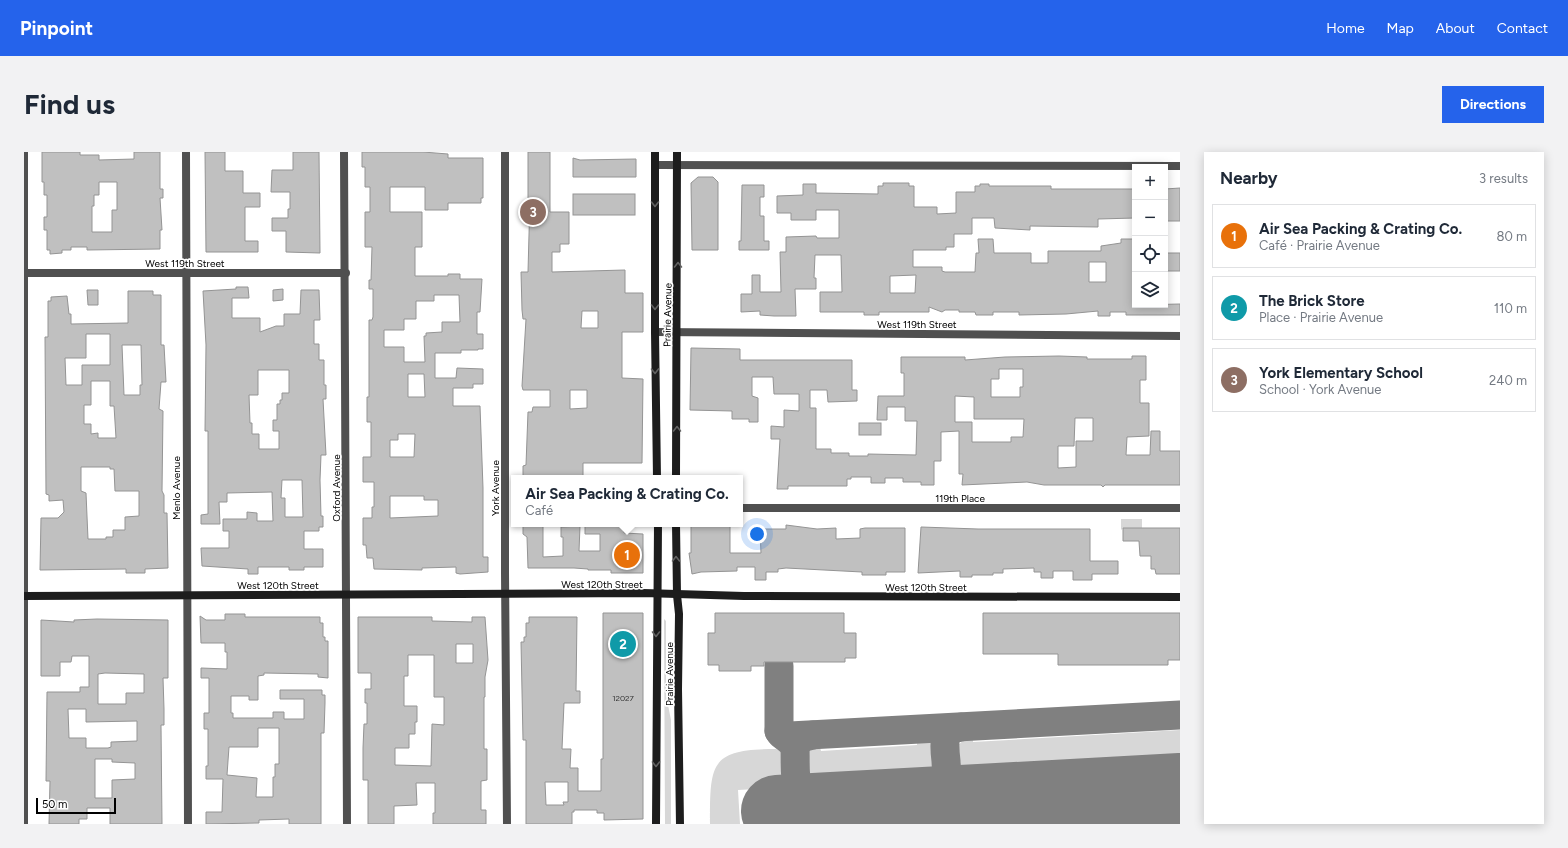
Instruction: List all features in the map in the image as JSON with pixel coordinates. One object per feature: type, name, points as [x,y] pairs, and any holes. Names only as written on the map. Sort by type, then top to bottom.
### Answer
[{"type":"main road","name":"Prairie Avenue","points":[[655,152],[654,332],[657,475]]},
{"type":"main road","name":"Prairie Avenue","points":[[676,475],[677,152]]},
{"type":"main road","name":"Prairie Avenue","points":[[656,824],[658,527]]},
{"type":"main road","name":"Prairie Avenue","points":[[676,527],[677,595],[679,614],[678,689],[680,824]]},
{"type":"main road","name":"West 120th Street","points":[[24,596],[505,594],[1180,597]]},
{"type":"street","points":[[24,152],[24,824]]},
{"type":"street","name":"Menlo Avenue","points":[[186,152],[186,595],[188,824]]},
{"type":"street","name":"Oxford Avenue","points":[[344,152],[346,273],[347,824]]},
{"type":"street","name":"York Avenue","points":[[505,152],[505,594],[507,824]]},
{"type":"street","points":[[654,164],[1180,166]]},
{"type":"street","name":"West 119th Street","points":[[24,273],[346,273]]},
{"type":"street","name":"West 119th Street","points":[[654,332],[1180,336]]},
{"type":"street","name":"119th Place","points":[[743,508],[1180,508]]},
{"type":"shaded area","points":[[1121,519],[1142,519],[1142,536],[1139,539],[1139,528],[1123,528],[1121,530]]},
{"type":"shaded area","points":[[664,619],[666,621],[666,695],[671,720],[671,824],[665,824]]},
{"type":"shaded area","points":[[1180,730],[1180,758],[969,770],[968,777],[961,775],[955,757],[957,747],[961,743],[966,740],[973,739],[973,742]]},
{"type":"shaded area","points":[[917,741],[930,742],[936,751],[936,768],[930,777],[925,779],[925,773],[818,779],[817,786],[813,786],[809,783],[804,773],[804,755],[812,748],[820,747],[821,751],[917,745]]},
{"type":"shaded area","points":[[776,749],[784,755],[788,764],[788,775],[784,785],[775,788],[738,790],[740,824],[710,824],[711,787],[713,773],[718,764],[726,757],[738,752]]},
{"type":"shaded area","points":[[1180,819],[1180,824],[1098,824]]},
{"type":"building","points":[[42,152],[80,152],[80,155],[99,155],[99,160],[134,159],[134,152],[160,152],[160,189],[163,189],[163,198],[160,198],[162,230],[160,230],[160,249],[87,250],[87,247],[71,247],[71,250],[62,250],[62,253],[50,254],[50,250],[47,250],[47,230],[44,230],[44,217],[47,217],[47,195],[44,195],[44,182],[42,182]],"holes":[[[99,182],[117,182],[117,210],[112,210],[112,232],[92,232],[92,206],[94,206],[94,195],[99,195]]]},
{"type":"building","points":[[205,152],[225,152],[225,171],[243,171],[243,193],[260,193],[260,207],[245,207],[245,241],[258,241],[258,252],[206,252]]},
{"type":"building","points":[[293,152],[319,152],[320,253],[286,252],[286,231],[272,231],[272,218],[288,218],[288,209],[290,209],[290,192],[271,192],[272,170],[293,170]]},
{"type":"building","points":[[362,152],[423,152],[448,154],[448,158],[483,158],[483,198],[481,198],[481,203],[448,203],[448,210],[425,210],[425,187],[390,187],[390,212],[422,212],[422,247],[415,247],[415,276],[448,276],[448,274],[460,274],[460,279],[482,279],[480,312],[477,312],[477,334],[483,334],[483,349],[461,350],[461,353],[435,353],[435,378],[456,378],[457,368],[483,369],[483,384],[473,384],[473,388],[453,388],[453,406],[480,406],[483,488],[483,557],[488,557],[488,572],[460,574],[456,573],[456,567],[422,568],[422,570],[374,569],[373,558],[367,558],[366,545],[363,545],[363,518],[372,518],[372,507],[374,507],[374,482],[363,482],[363,457],[371,457],[371,422],[367,422],[367,397],[369,397],[369,320],[372,320],[373,317],[373,289],[369,289],[369,280],[371,280],[372,247],[365,247],[365,212],[370,212],[370,187],[365,187],[365,167],[362,167]],"holes":[[[434,295],[459,295],[460,322],[442,322],[442,332],[426,333],[426,336],[424,336],[425,362],[404,362],[404,347],[384,347],[384,330],[404,330],[404,319],[416,319],[416,301],[434,301]],[[408,374],[424,374],[425,397],[408,397]],[[398,434],[415,434],[414,457],[390,457],[390,440],[398,440]],[[390,496],[424,496],[424,500],[438,500],[438,516],[390,518]]]},
{"type":"building","points":[[528,152],[550,152],[550,212],[569,212],[569,244],[560,244],[560,252],[552,252],[552,272],[625,270],[625,293],[643,293],[643,332],[622,332],[622,378],[643,379],[642,463],[583,463],[583,475],[523,475],[523,466],[526,465],[528,412],[532,412],[533,407],[550,407],[550,390],[523,390],[522,386],[526,319],[523,319],[522,310],[521,272],[528,272],[530,198],[528,198]],"holes":[[[582,311],[598,311],[598,328],[581,328]],[[570,390],[587,390],[587,408],[570,409]]]},
{"type":"building","points":[[573,158],[580,160],[636,159],[636,177],[573,177]]},
{"type":"building","points":[[698,177],[713,177],[718,182],[718,250],[692,250],[691,183]]},
{"type":"building","points":[[883,183],[909,183],[909,186],[914,186],[914,207],[937,207],[937,214],[956,213],[956,192],[975,192],[975,186],[980,186],[980,184],[989,184],[989,186],[1051,186],[1051,189],[1132,189],[1132,218],[1098,219],[1098,227],[1030,226],[1030,230],[995,228],[994,218],[972,218],[972,234],[954,234],[954,247],[946,247],[946,250],[913,250],[913,267],[942,267],[942,271],[945,272],[975,272],[976,253],[979,253],[978,239],[993,239],[994,253],[1031,253],[1031,263],[1048,263],[1048,251],[1101,251],[1101,246],[1121,243],[1121,239],[1132,239],[1132,308],[1168,308],[1168,304],[1180,304],[1180,315],[1126,315],[1126,312],[1110,312],[1110,316],[1098,316],[1098,311],[1066,314],[1019,315],[1019,312],[993,312],[993,315],[976,315],[975,312],[945,310],[942,312],[929,307],[929,312],[879,312],[879,315],[864,315],[864,312],[820,312],[820,292],[842,292],[841,255],[815,255],[814,278],[816,278],[816,289],[795,289],[796,316],[760,315],[760,311],[741,312],[741,294],[752,294],[752,275],[760,275],[760,292],[781,292],[780,252],[786,252],[786,237],[816,236],[817,238],[839,238],[839,210],[816,210],[816,220],[791,220],[791,213],[777,213],[777,196],[803,195],[803,184],[816,184],[816,193],[878,194],[878,186],[883,186]],"holes":[[[1089,262],[1106,262],[1106,282],[1089,282]],[[916,275],[915,293],[890,293],[890,276]]]},
{"type":"building","points":[[742,185],[764,185],[764,197],[760,197],[760,216],[764,216],[764,241],[769,241],[769,250],[739,250],[739,241],[741,241]]},
{"type":"building","points":[[1180,188],[1180,221],[1168,221],[1168,189]]},
{"type":"building","points":[[573,194],[635,194],[635,215],[573,215]]},
{"type":"building","points":[[1168,253],[1180,253],[1180,271],[1168,271]]},
{"type":"building","points":[[236,287],[248,287],[249,298],[232,298],[232,318],[260,318],[260,332],[276,326],[284,326],[284,314],[300,314],[301,290],[319,290],[320,320],[314,320],[314,344],[319,344],[319,360],[324,360],[324,385],[326,385],[326,399],[323,399],[326,455],[321,455],[320,480],[321,516],[323,516],[323,527],[319,527],[319,531],[304,531],[304,549],[323,549],[323,567],[304,567],[304,570],[289,570],[289,567],[258,567],[258,574],[248,574],[248,569],[202,566],[201,548],[229,548],[229,531],[223,531],[223,519],[247,519],[247,512],[257,513],[257,521],[273,521],[272,492],[227,493],[227,502],[219,502],[220,524],[201,524],[201,515],[208,514],[208,431],[205,431],[206,345],[203,291],[236,289]],"holes":[[[258,370],[289,370],[289,393],[282,393],[282,400],[280,400],[280,404],[277,404],[277,420],[273,420],[273,431],[279,431],[279,449],[259,449],[259,434],[252,434],[249,395],[258,395]],[[282,480],[302,480],[303,517],[285,517],[285,498],[281,498]]]},
{"type":"building","points":[[283,289],[283,300],[273,301],[273,290]]},
{"type":"building","points":[[87,290],[98,290],[98,305],[88,305]]},
{"type":"building","points":[[128,291],[153,291],[153,295],[161,295],[161,345],[164,345],[166,382],[161,382],[159,409],[163,411],[162,491],[164,495],[164,513],[167,513],[168,568],[145,569],[145,573],[126,573],[126,569],[40,570],[41,518],[58,518],[64,512],[63,500],[49,501],[49,495],[46,494],[45,337],[48,337],[48,301],[51,301],[51,297],[67,296],[69,314],[71,314],[71,324],[128,323]],"holes":[[[86,334],[110,334],[110,365],[82,365],[82,385],[66,385],[65,358],[86,358]],[[122,345],[141,345],[142,385],[140,385],[140,395],[124,395]],[[91,381],[110,381],[110,406],[114,406],[116,438],[98,438],[98,433],[91,434],[91,424],[84,424],[84,405],[91,405]],[[81,467],[110,467],[110,469],[114,469],[115,491],[139,491],[139,516],[125,517],[125,530],[113,530],[113,537],[106,537],[106,539],[88,539],[86,493],[81,491]]]},
{"type":"building","points":[[691,348],[740,349],[740,360],[852,360],[852,390],[857,390],[857,401],[828,402],[827,390],[810,390],[810,408],[816,408],[816,449],[831,449],[831,453],[849,453],[849,456],[868,456],[868,454],[916,455],[917,421],[905,421],[905,407],[887,407],[887,420],[877,420],[878,396],[904,396],[904,373],[901,373],[901,357],[965,357],[965,360],[1005,357],[1059,356],[1087,357],[1087,359],[1132,359],[1132,356],[1146,356],[1146,380],[1140,380],[1140,403],[1149,403],[1149,436],[1127,437],[1126,455],[1150,455],[1151,431],[1160,431],[1160,451],[1180,451],[1180,485],[1105,485],[1103,487],[1101,485],[1044,485],[1027,482],[962,485],[963,474],[959,474],[959,431],[941,432],[941,461],[934,461],[934,485],[921,485],[921,482],[903,482],[903,478],[885,478],[885,483],[871,483],[871,477],[851,477],[851,479],[847,479],[847,486],[788,486],[788,489],[777,489],[780,439],[771,439],[771,426],[784,427],[784,410],[799,411],[799,394],[774,394],[773,377],[752,377],[752,396],[758,398],[758,422],[749,422],[749,419],[732,419],[732,411],[690,410]],"holes":[[[999,369],[1023,369],[1023,387],[1020,387],[1020,397],[991,397],[991,379],[999,379]],[[955,396],[974,397],[974,419],[1024,419],[1023,437],[1011,437],[1011,442],[972,442],[972,422],[955,422]],[[1075,418],[1093,418],[1093,441],[1076,441],[1076,467],[1058,468],[1058,446],[1074,446]]]},
{"type":"building","points":[[859,423],[881,423],[881,435],[859,435]]},
{"type":"building","points":[[786,525],[817,529],[836,528],[836,539],[860,538],[860,529],[865,528],[905,528],[905,572],[886,572],[886,575],[862,575],[862,572],[786,568],[778,569],[778,572],[766,572],[766,580],[755,580],[755,567],[737,567],[737,571],[701,572],[692,574],[689,553],[691,553],[691,527],[730,527],[730,553],[761,553],[760,529],[786,529]]},
{"type":"building","points":[[523,527],[543,527],[543,557],[563,556],[563,537],[561,537],[561,527],[580,527],[579,551],[600,551],[600,534],[585,534],[585,527],[624,527],[624,533],[643,534],[643,573],[611,573],[611,570],[588,570],[574,568],[528,568],[527,537],[523,534]]},
{"type":"building","points":[[921,527],[978,529],[1090,529],[1090,561],[1118,561],[1118,574],[1092,574],[1092,580],[1073,580],[1073,571],[1053,571],[1053,578],[1041,578],[1041,572],[1034,572],[1034,568],[1003,569],[1003,573],[993,573],[993,575],[972,575],[972,577],[960,577],[960,571],[918,573]]},
{"type":"building","points":[[1123,528],[1180,528],[1180,574],[1156,574],[1155,569],[1151,569],[1151,556],[1140,556],[1139,541],[1123,541]]},
{"type":"building","points":[[603,613],[643,613],[643,819],[604,820],[604,813],[597,813],[597,810],[574,810],[574,812],[572,812],[572,824],[526,824],[526,740],[523,740],[521,642],[524,642],[524,637],[526,637],[526,623],[529,623],[529,617],[577,617],[576,691],[580,691],[580,703],[564,703],[562,749],[571,749],[570,768],[578,768],[578,791],[601,791],[601,759],[603,759]],"holes":[[[545,782],[568,782],[568,802],[563,802],[564,805],[546,805]]]},
{"type":"building","points":[[715,613],[844,613],[844,633],[856,633],[856,658],[845,658],[845,662],[764,662],[764,666],[751,666],[751,671],[719,671],[719,665],[708,665],[708,633],[715,633]]},
{"type":"building","points":[[983,613],[1180,613],[1180,660],[1168,660],[1168,665],[1058,665],[1058,654],[983,654]]},
{"type":"building","points":[[225,614],[245,614],[245,617],[320,617],[320,623],[323,623],[323,637],[325,637],[325,641],[328,641],[328,678],[318,677],[318,674],[264,673],[264,675],[258,676],[258,700],[249,700],[249,696],[231,696],[231,713],[233,713],[233,718],[273,718],[273,712],[284,712],[284,719],[304,719],[304,699],[280,699],[280,690],[322,690],[322,695],[325,695],[325,703],[324,733],[321,733],[321,824],[289,824],[289,819],[259,820],[259,823],[206,824],[206,812],[222,812],[223,779],[206,779],[206,766],[208,766],[208,729],[204,729],[204,713],[209,713],[209,678],[201,678],[201,668],[227,669],[227,652],[225,652],[225,643],[201,643],[200,616],[206,620],[225,620]],"holes":[[[258,728],[279,728],[279,764],[275,764],[275,777],[273,777],[273,797],[256,797],[257,778],[227,775],[229,747],[258,747]]]},
{"type":"building","points":[[358,617],[432,617],[432,621],[472,622],[472,617],[485,617],[488,660],[484,697],[484,749],[487,749],[487,780],[481,781],[481,810],[486,810],[486,824],[433,824],[433,813],[435,813],[435,783],[416,783],[417,805],[394,806],[394,824],[368,824],[368,780],[363,780],[363,748],[364,724],[367,724],[365,689],[371,689],[371,673],[358,673]],"holes":[[[456,644],[473,644],[473,663],[456,663]],[[408,655],[434,655],[434,697],[444,697],[444,725],[432,724],[431,766],[395,765],[395,748],[409,748],[409,734],[415,734],[415,722],[417,722],[417,706],[404,706],[404,676],[408,676]]]},
{"type":"building","points":[[41,620],[74,622],[74,620],[168,620],[168,678],[163,678],[164,725],[161,725],[162,824],[110,824],[110,808],[87,808],[87,819],[79,819],[79,824],[49,824],[50,781],[46,781],[47,692],[80,692],[80,687],[89,687],[89,656],[72,656],[71,662],[60,662],[60,676],[41,676]],"holes":[[[98,674],[144,674],[144,693],[126,693],[126,704],[98,704]],[[68,709],[86,709],[86,722],[137,721],[137,741],[111,742],[111,747],[108,748],[86,748],[86,738],[69,738]],[[95,759],[112,759],[112,762],[135,763],[135,779],[112,780],[112,798],[95,798]]]},
{"type":"taxiway","points":[[779,666],[779,731],[794,744]]},
{"type":"taxiway","points":[[779,731],[790,736],[1180,715]]},
{"type":"taxiway","points":[[953,824],[962,811],[980,800],[957,793],[953,789],[948,778],[945,748],[946,735],[953,729],[961,727]]},
{"type":"taxiway","points":[[808,824],[817,816],[836,808],[817,807],[807,803],[801,797],[798,790],[795,773],[795,749],[801,739],[813,735]]},
{"type":"runway","points":[[777,811],[1180,789]]},
{"type":"place","name":"York Elementary School","points":[[533,212]]},
{"type":"place","name":"Air Sea Packing & Crating Co.","points":[[627,555]]},
{"type":"place","name":"The Brick Store","points":[[623,644]]}]
